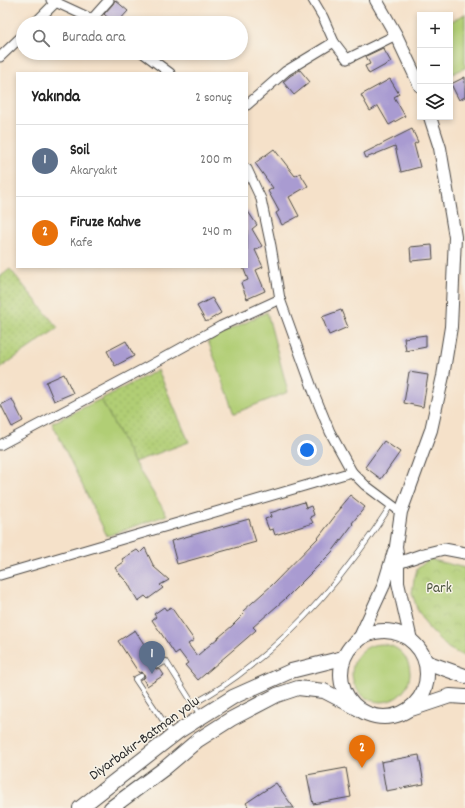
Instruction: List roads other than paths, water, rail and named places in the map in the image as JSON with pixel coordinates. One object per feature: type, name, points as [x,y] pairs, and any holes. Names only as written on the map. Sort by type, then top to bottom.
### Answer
[{"type":"highway","points":[[357,708],[348,698],[342,685],[341,672],[343,658],[350,647],[360,637],[372,632],[386,630],[400,633],[411,640],[421,650],[426,662],[428,676],[425,689],[418,701],[408,710]]},
{"type":"highway","name":"Diyarbakır-Batman yolu","points":[[80,808],[173,736],[233,697],[291,671],[343,658]]},
{"type":"highway","points":[[426,662],[465,676]]},
{"type":"highway","points":[[111,808],[165,768],[198,740],[231,719],[277,695],[298,688],[324,691],[369,715],[382,717],[396,716],[408,710],[450,696],[465,697]]},
{"type":"main road","points":[[376,0],[396,36],[419,84]]},
{"type":"main road","points":[[360,637],[384,587],[396,546],[401,512],[431,430],[443,376],[451,327],[455,237],[440,148],[431,120]]},
{"type":"main road","points":[[396,546],[398,583],[411,640]]},
{"type":"street","points":[[98,16],[109,0]]},
{"type":"street","points":[[313,0],[323,16],[334,42],[347,58],[396,36]]},
{"type":"street","points":[[41,16],[53,1],[84,16]]},
{"type":"street","points":[[0,57],[16,42]]},
{"type":"street","points":[[248,104],[286,71],[334,42]]},
{"type":"street","points":[[152,60],[169,72]]},
{"type":"street","points":[[248,171],[261,199],[280,299],[314,393],[330,432],[352,472],[365,485],[401,512]]},
{"type":"street","points":[[0,445],[221,326],[280,299]]},
{"type":"street","points":[[0,575],[352,472]]},
{"type":"street","points":[[384,587],[398,563],[444,549],[465,553]]},
{"type":"lane","points":[[193,704],[217,690],[248,668],[273,648],[302,620],[348,568],[391,505]]},
{"type":"lane","points":[[158,666],[166,661],[201,717]]},
{"type":"lane","points":[[141,676],[135,679],[173,736]]},
{"type":"place","name":"Soil","points":[[152,674]]},
{"type":"place","name":"Firuze Kahve","points":[[362,768]]},
{"type":"park label","name":"Park","points":[[439,589]]}]
